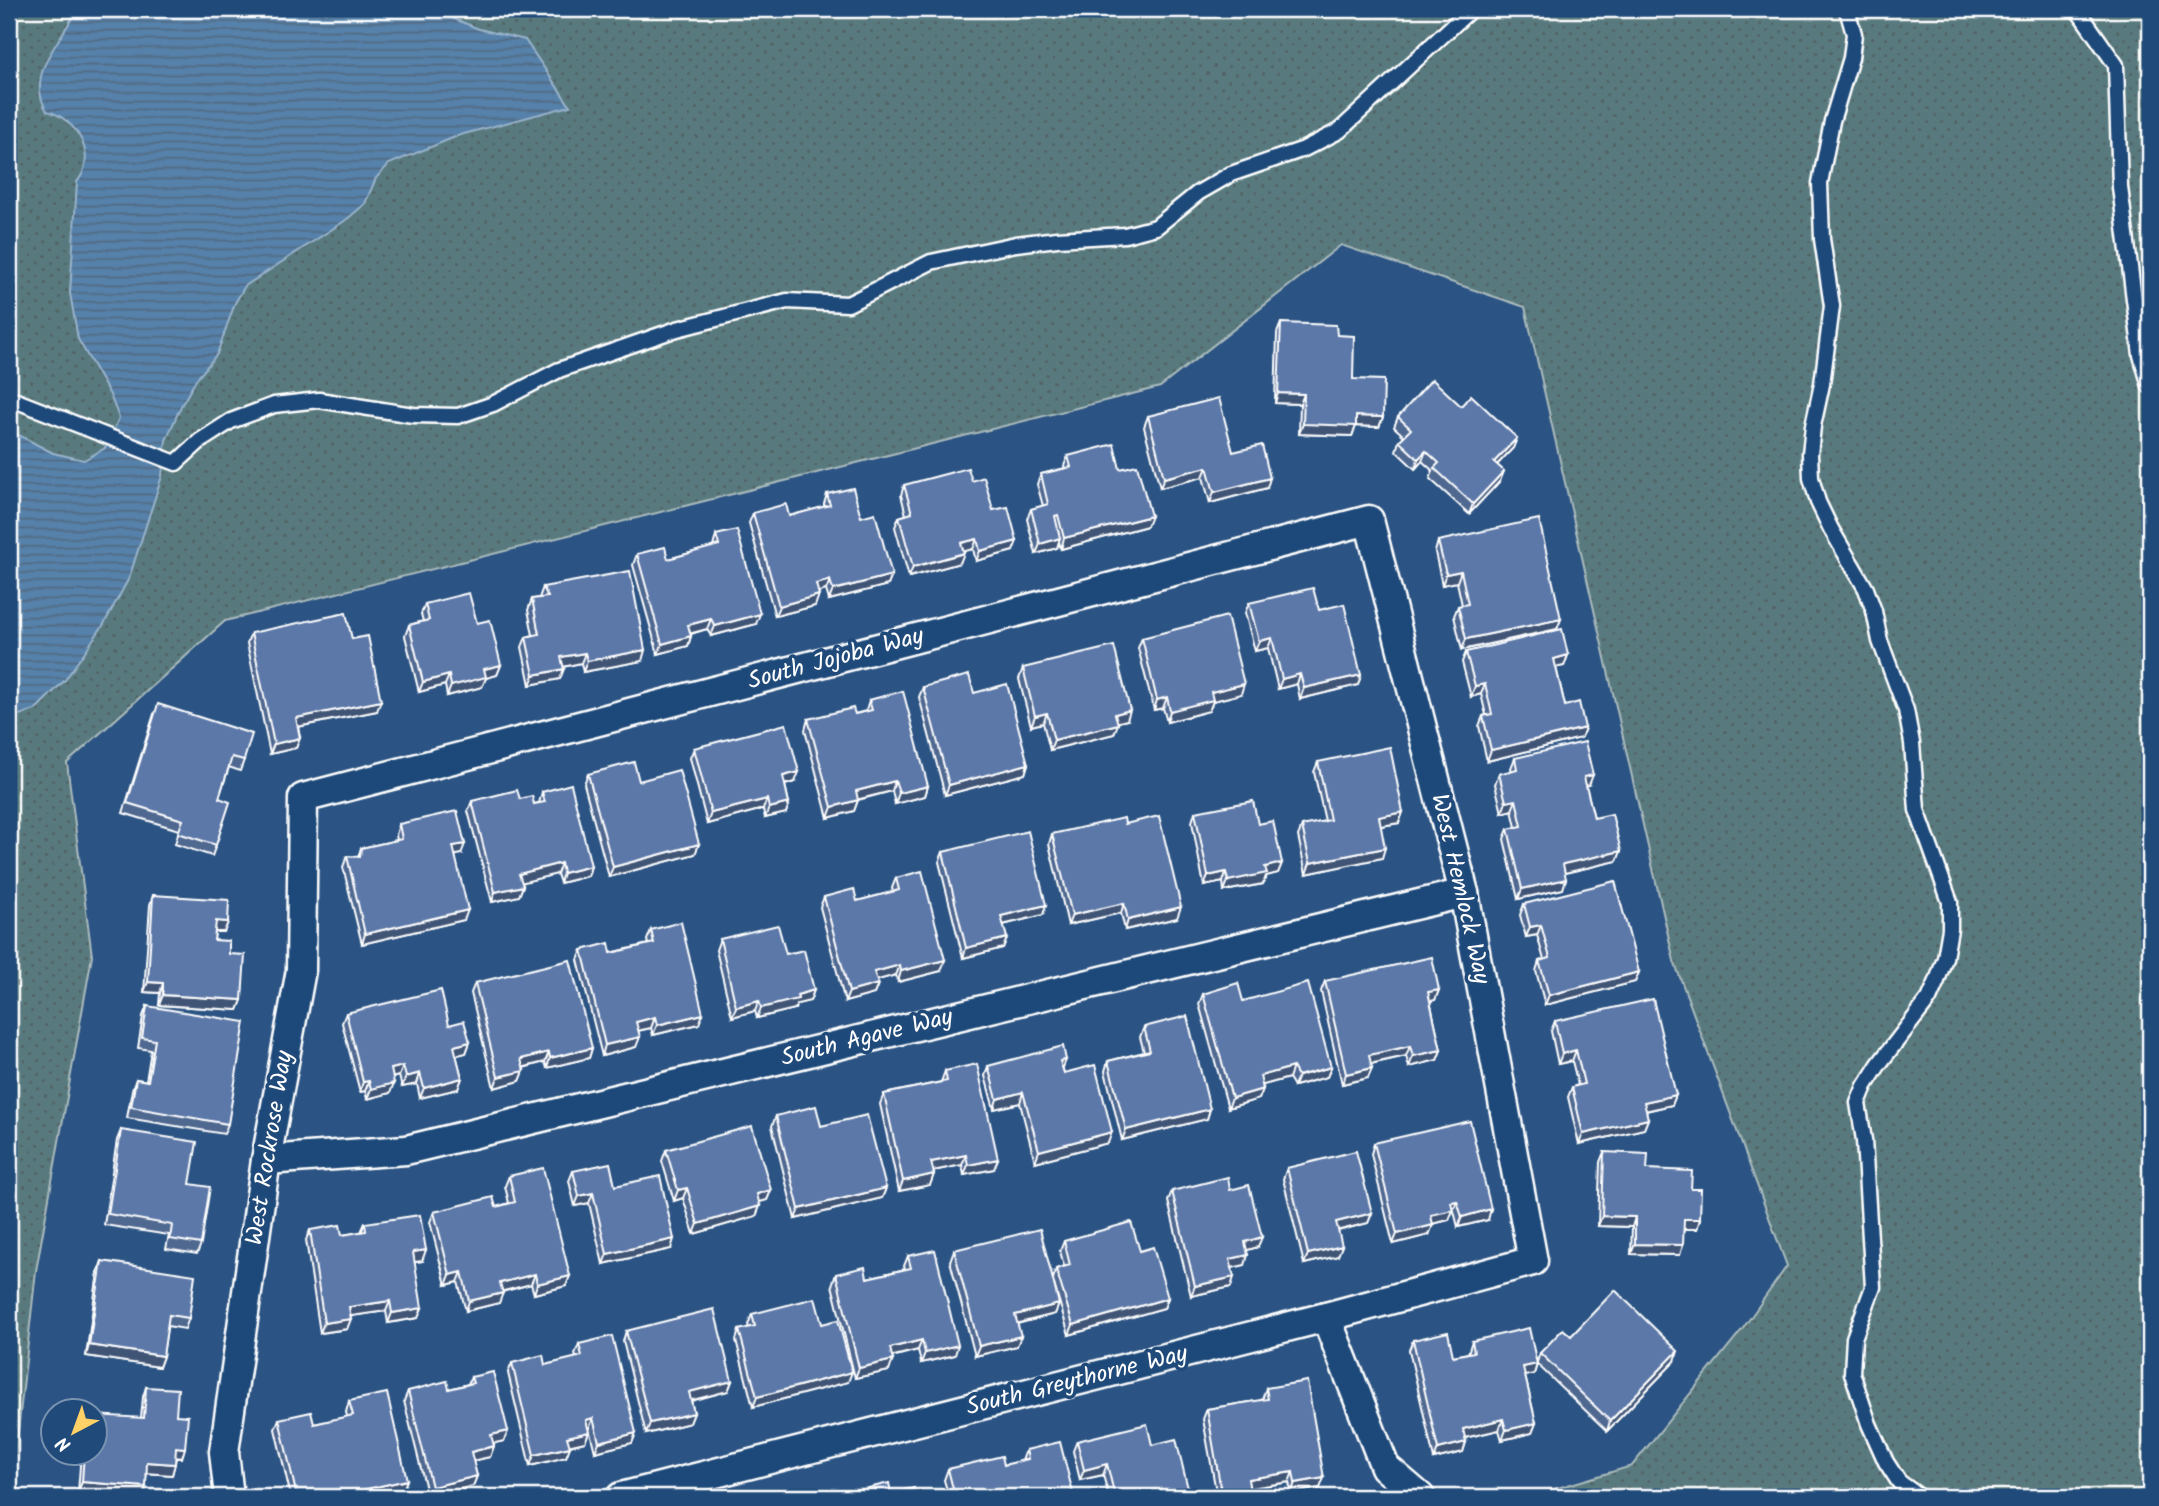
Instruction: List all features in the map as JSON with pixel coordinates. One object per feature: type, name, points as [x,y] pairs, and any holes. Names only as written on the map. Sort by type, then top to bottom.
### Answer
[{"type":"street","name":"South Jojoba Way","points":[[303,798],[1369,520]]},
{"type":"street","name":"West Hemlock Way","points":[[1369,520],[1464,893],[1533,1261]]},
{"type":"street","name":"West Rockrose Way","points":[[229,1497],[224,1452],[266,1160],[301,970],[303,798]]},
{"type":"street","name":"South Agave Way","points":[[266,1160],[406,1150],[1464,893]]},
{"type":"street","name":"South Greythorne Way","points":[[621,1497],[1326,1317],[1533,1261]]},
{"type":"street","points":[[1326,1317],[1385,1467],[1420,1497]]},
{"type":"lane","points":[[9,398],[176,463],[200,441],[232,422],[274,405],[319,400],[413,415],[458,416],[493,404],[559,370],[689,326],[787,300],[848,304],[931,262],[1030,243],[1125,235],[1156,226],[1198,193],[1231,174],[1304,149],[1339,131],[1471,9]]},
{"type":"lane","points":[[1845,9],[1854,34],[1851,58],[1832,121],[1820,183],[1820,218],[1832,306],[1822,384],[1813,426],[1811,478],[1830,529],[1866,589],[1874,611],[1880,640],[1906,710],[1912,743],[1916,810],[1950,902],[1950,929],[1945,958],[1937,981],[1928,999],[1865,1086],[1858,1103],[1864,1140],[1873,1287],[1854,1338],[1853,1373],[1869,1424],[1886,1462],[1899,1482],[1920,1497]]},
{"type":"lane","points":[[2077,9],[2116,65],[2120,187],[2140,343],[2150,386]]},
{"type":"green space","points":[[9,9],[2150,9],[2150,1497],[1527,1497],[1632,1466],[1741,1331],[1787,1266],[1674,961],[1525,307],[1341,245],[1160,387],[225,621],[67,763],[92,956],[36,1271],[15,1459],[9,1472]]},
{"type":"water","points":[[77,9],[278,9],[332,12],[339,9],[430,9],[479,29],[525,40],[570,106],[460,135],[389,164],[376,178],[365,204],[346,220],[245,286],[235,303],[217,354],[196,380],[166,440],[162,476],[129,578],[104,624],[65,680],[35,710],[9,718],[9,430],[53,453],[84,460],[105,448],[119,418],[110,395],[78,339],[70,293],[77,182],[86,161],[85,150],[75,130],[67,121],[47,111],[41,97],[42,71]]},
{"type":"building","points":[[1281,323],[1336,325],[1337,335],[1354,336],[1353,379],[1384,380],[1383,417],[1356,416],[1356,426],[1303,424],[1304,394],[1278,393]]},
{"type":"building","points":[[1432,379],[1461,406],[1471,395],[1517,438],[1494,462],[1504,471],[1473,504],[1434,468],[1439,463],[1426,451],[1418,459],[1399,441],[1411,429],[1398,417]]},
{"type":"building","points":[[1219,398],[1233,452],[1262,445],[1270,478],[1214,492],[1207,467],[1164,478],[1148,416]]},
{"type":"building","points":[[1114,444],[1120,469],[1137,465],[1151,516],[1064,538],[1058,515],[1055,516],[1060,538],[1040,544],[1031,509],[1048,504],[1041,474],[1071,467],[1068,456]]},
{"type":"building","points":[[968,468],[972,481],[984,477],[993,510],[1008,507],[1017,541],[980,551],[977,539],[961,543],[964,553],[913,567],[899,517],[912,513],[904,485]]},
{"type":"building","points":[[853,488],[861,517],[875,513],[892,575],[833,590],[830,580],[816,584],[819,595],[779,606],[753,513],[786,504],[789,516],[830,505],[827,494]]},
{"type":"building","points":[[1539,519],[1561,619],[1466,639],[1458,606],[1468,604],[1461,571],[1446,574],[1438,541]]},
{"type":"building","points":[[737,530],[760,614],[715,626],[711,619],[688,625],[691,636],[662,644],[637,554],[665,547],[668,559],[719,545],[716,535]]},
{"type":"building","points":[[630,571],[645,650],[587,661],[585,653],[561,657],[564,669],[534,675],[526,637],[539,634],[532,599],[548,597],[543,587]]},
{"type":"building","points":[[1313,588],[1319,610],[1344,604],[1361,675],[1304,688],[1300,674],[1282,679],[1272,638],[1259,641],[1249,603]]},
{"type":"building","points":[[469,593],[477,623],[490,620],[501,665],[484,669],[486,677],[451,686],[449,675],[423,682],[409,625],[429,620],[425,604]]},
{"type":"building","points":[[346,613],[352,639],[368,636],[381,701],[296,718],[300,738],[274,744],[251,633]]},
{"type":"building","points":[[1227,616],[1244,684],[1211,692],[1213,700],[1170,711],[1167,697],[1157,700],[1142,638]]},
{"type":"building","points":[[1562,629],[1568,655],[1554,659],[1565,706],[1579,702],[1585,728],[1491,750],[1483,716],[1492,714],[1485,684],[1475,686],[1466,652]]},
{"type":"building","points":[[1114,646],[1130,710],[1115,714],[1118,724],[1054,740],[1047,713],[1035,716],[1023,668]]},
{"type":"building","points":[[969,675],[974,693],[1007,684],[1028,764],[949,785],[923,687]]},
{"type":"building","points":[[903,691],[928,786],[899,793],[895,781],[856,791],[858,800],[832,807],[808,719],[853,708],[855,714],[872,710],[869,700]]},
{"type":"building","points":[[158,704],[252,734],[244,760],[232,757],[219,798],[230,802],[216,845],[178,833],[183,820],[127,803]]},
{"type":"building","points":[[786,724],[799,772],[783,776],[789,803],[769,808],[767,799],[711,813],[694,748]]},
{"type":"building","points":[[1585,742],[1593,775],[1584,777],[1594,818],[1612,814],[1621,851],[1563,864],[1566,879],[1522,889],[1508,829],[1522,826],[1516,800],[1506,802],[1499,774],[1517,769],[1515,758]]},
{"type":"building","points":[[1390,747],[1403,812],[1379,817],[1385,848],[1310,863],[1302,826],[1330,820],[1318,762]]},
{"type":"building","points":[[634,762],[639,781],[679,770],[699,844],[613,867],[588,774]]},
{"type":"building","points":[[571,784],[591,866],[563,873],[561,863],[519,874],[523,886],[495,892],[472,801],[517,790],[520,799],[532,796],[534,804],[545,802],[542,792]]},
{"type":"building","points":[[1253,801],[1258,824],[1273,821],[1282,863],[1265,867],[1267,873],[1228,881],[1226,872],[1208,876],[1195,812]]},
{"type":"building","points":[[457,811],[465,844],[453,846],[468,910],[365,934],[347,856],[360,857],[361,848],[402,839],[399,824]]},
{"type":"building","points":[[1159,816],[1181,907],[1128,920],[1124,903],[1072,915],[1052,834],[1124,818],[1125,824]]},
{"type":"building","points":[[1028,831],[1046,905],[1001,916],[1007,938],[966,948],[943,852]]},
{"type":"building","points":[[922,871],[945,960],[901,971],[900,965],[874,972],[878,984],[849,992],[824,897],[854,889],[857,901],[899,890],[896,878]]},
{"type":"building","points":[[1615,881],[1639,972],[1549,995],[1539,961],[1550,958],[1541,925],[1530,927],[1524,904]]},
{"type":"building","points":[[153,895],[229,900],[228,922],[216,921],[214,940],[229,941],[229,954],[245,955],[242,1000],[163,995],[163,983],[148,982]]},
{"type":"building","points":[[681,922],[703,1014],[657,1025],[655,1017],[636,1022],[640,1037],[605,1045],[582,950],[609,943],[611,953],[654,943],[651,930]]},
{"type":"building","points":[[778,925],[786,954],[804,950],[814,990],[797,995],[798,999],[761,1008],[759,1001],[736,1007],[720,939]]},
{"type":"building","points":[[1432,957],[1439,990],[1428,992],[1441,1050],[1413,1056],[1410,1046],[1369,1055],[1372,1068],[1346,1074],[1325,981]]},
{"type":"building","points":[[570,960],[592,1048],[550,1058],[549,1052],[521,1059],[524,1071],[498,1077],[475,983]]},
{"type":"building","points":[[1238,983],[1243,1001],[1308,983],[1331,1067],[1298,1076],[1293,1067],[1260,1076],[1263,1089],[1232,1098],[1203,994]]},
{"type":"building","points":[[441,990],[449,1025],[464,1021],[470,1042],[454,1046],[462,1078],[424,1088],[420,1073],[406,1077],[403,1066],[391,1069],[394,1083],[371,1089],[369,1081],[363,1082],[346,1013]]},
{"type":"building","points":[[1653,999],[1676,1095],[1644,1102],[1648,1119],[1583,1134],[1572,1087],[1584,1084],[1576,1050],[1562,1054],[1555,1021]]},
{"type":"building","points":[[147,1006],[245,1022],[228,1124],[131,1107],[136,1079],[148,1081],[155,1040],[142,1038]]},
{"type":"building","points":[[1187,1016],[1210,1109],[1126,1130],[1108,1061],[1150,1051],[1144,1027]]},
{"type":"building","points":[[1063,1046],[1066,1060],[1060,1061],[1064,1073],[1095,1065],[1112,1132],[1039,1151],[1023,1092],[997,1099],[988,1066]]},
{"type":"building","points":[[977,1064],[998,1159],[968,1165],[966,1155],[931,1162],[934,1174],[903,1181],[884,1094],[947,1081],[945,1071]]},
{"type":"building","points":[[816,1106],[821,1126],[867,1115],[886,1188],[799,1209],[776,1116]]},
{"type":"building","points":[[1470,1121],[1491,1209],[1462,1217],[1457,1201],[1451,1202],[1453,1210],[1431,1215],[1433,1225],[1397,1234],[1374,1143]]},
{"type":"building","points":[[752,1126],[771,1190],[757,1194],[760,1206],[698,1224],[687,1188],[678,1190],[666,1150]]},
{"type":"building","points":[[121,1130],[197,1142],[190,1184],[210,1187],[201,1244],[170,1239],[172,1225],[108,1214]]},
{"type":"building","points":[[1356,1151],[1372,1213],[1336,1222],[1342,1246],[1308,1254],[1287,1168]]},
{"type":"building","points":[[1604,1152],[1648,1154],[1647,1169],[1692,1171],[1691,1189],[1701,1189],[1700,1219],[1684,1219],[1683,1245],[1635,1244],[1635,1217],[1602,1216]]},
{"type":"building","points":[[610,1163],[615,1186],[660,1176],[674,1239],[607,1254],[593,1193],[579,1196],[573,1171]]},
{"type":"building","points":[[543,1168],[570,1276],[537,1284],[535,1274],[500,1283],[503,1293],[469,1301],[462,1272],[450,1275],[434,1212],[493,1197],[496,1207],[515,1202],[509,1176]]},
{"type":"building","points":[[1228,1177],[1230,1190],[1249,1185],[1262,1237],[1245,1242],[1248,1255],[1230,1259],[1234,1277],[1195,1286],[1172,1191]]},
{"type":"building","points":[[420,1215],[426,1250],[413,1252],[422,1308],[392,1313],[390,1301],[349,1307],[351,1319],[324,1323],[310,1230],[340,1225],[342,1235],[366,1231],[365,1223]]},
{"type":"building","points":[[1131,1222],[1140,1251],[1153,1247],[1168,1298],[1073,1325],[1056,1269],[1070,1265],[1064,1241]]},
{"type":"building","points":[[1040,1229],[1059,1304],[1015,1315],[1021,1336],[979,1346],[954,1250]]},
{"type":"building","points":[[935,1250],[958,1345],[925,1353],[922,1340],[890,1348],[893,1360],[859,1368],[836,1274],[865,1267],[867,1278],[911,1268],[908,1256]]},
{"type":"building","points":[[102,1261],[195,1275],[189,1318],[169,1315],[163,1356],[89,1345]]},
{"type":"building","points":[[1615,1290],[1678,1351],[1610,1421],[1540,1353],[1563,1329],[1571,1336]]},
{"type":"building","points":[[815,1298],[822,1324],[838,1320],[852,1372],[757,1397],[739,1330],[755,1326],[752,1314]]},
{"type":"building","points":[[714,1309],[732,1381],[689,1392],[694,1413],[650,1423],[626,1331]]},
{"type":"building","points":[[1529,1328],[1537,1364],[1523,1367],[1536,1423],[1506,1430],[1503,1419],[1463,1429],[1466,1442],[1438,1449],[1413,1340],[1448,1332],[1453,1356],[1474,1352],[1472,1341]]},
{"type":"building","points":[[612,1336],[636,1433],[599,1442],[593,1418],[586,1420],[589,1432],[567,1437],[570,1447],[534,1455],[512,1363],[543,1355],[545,1365],[582,1356],[579,1344]]},
{"type":"building","points":[[493,1372],[508,1431],[491,1435],[494,1446],[471,1452],[477,1476],[432,1487],[408,1391],[447,1381],[449,1389],[473,1383],[471,1377]]},
{"type":"building","points":[[1307,1381],[1324,1478],[1295,1483],[1293,1472],[1248,1479],[1250,1491],[1222,1496],[1207,1409],[1268,1399],[1266,1388]]},
{"type":"building","points":[[146,1387],[178,1389],[176,1415],[188,1416],[185,1448],[176,1447],[175,1464],[147,1462],[146,1487],[82,1482],[83,1468],[108,1468],[108,1416],[144,1418]]},
{"type":"building","points":[[387,1393],[407,1480],[331,1497],[297,1497],[279,1419],[311,1412],[314,1424],[353,1415],[349,1401]]},
{"type":"building","points":[[1147,1424],[1152,1445],[1176,1439],[1190,1497],[1115,1497],[1107,1464],[1084,1470],[1077,1441]]},
{"type":"building","points":[[1060,1442],[1074,1497],[955,1497],[948,1469],[1002,1456],[1004,1465],[1028,1459],[1026,1450]]},
{"type":"building","points":[[889,1483],[891,1493],[914,1488],[916,1497],[836,1496]]},
{"type":"building","points":[[942,1492],[944,1497],[920,1497]]}]
